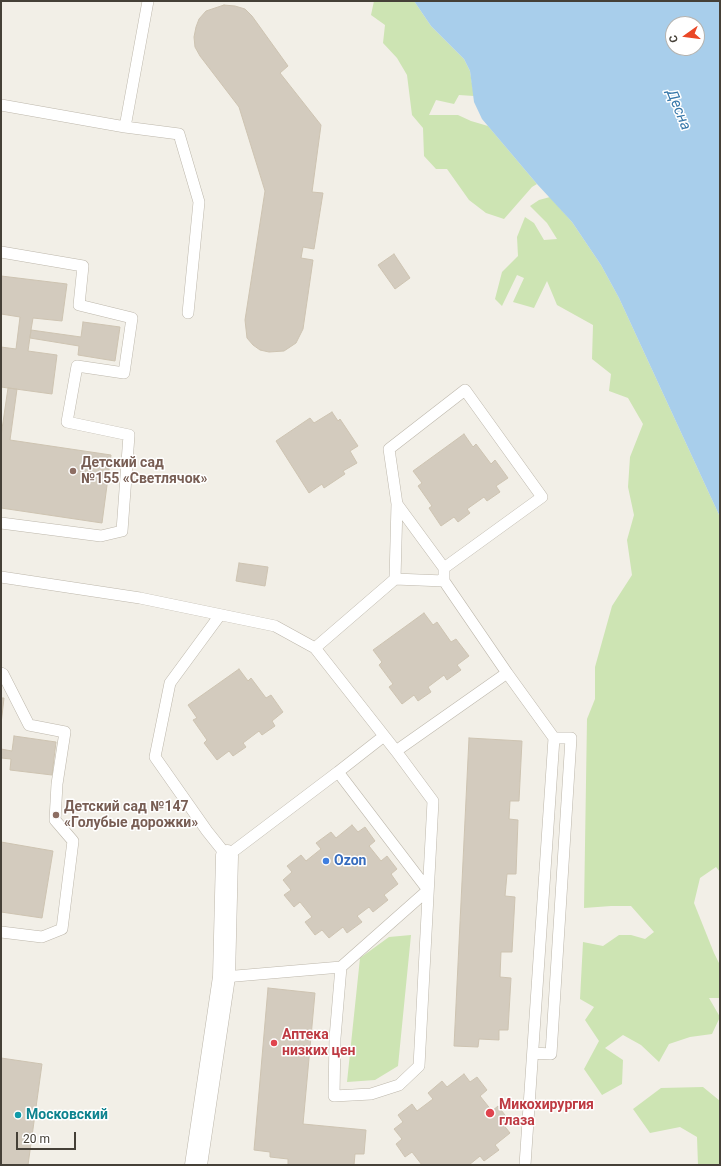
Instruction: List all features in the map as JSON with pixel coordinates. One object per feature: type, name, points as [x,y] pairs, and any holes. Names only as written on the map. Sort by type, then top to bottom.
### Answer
[{"type":"street","points":[[196,1165],[224,977],[227,856]]},
{"type":"lane","points":[[125,127],[148,1]]},
{"type":"lane","points":[[1,106],[125,127],[179,134],[199,202],[188,313]]},
{"type":"lane","points":[[1,252],[82,266],[79,305],[132,318],[124,373],[76,366],[68,422],[129,435],[122,531],[101,536],[1,523]]},
{"type":"lane","points":[[395,579],[397,504],[389,448],[465,390],[542,497],[444,568]]},
{"type":"lane","points":[[397,504],[444,568],[444,581],[554,738],[525,1165]]},
{"type":"lane","points":[[1,577],[140,598],[275,626],[315,648],[396,751],[433,801],[419,1066],[400,1084],[371,1094],[334,1096],[335,1038],[341,967]]},
{"type":"lane","points":[[315,648],[395,579],[444,581]]},
{"type":"lane","points":[[220,614],[170,683],[155,757],[227,856],[384,736]]},
{"type":"lane","points":[[396,751],[507,673]]},
{"type":"lane","points":[[1,674],[3,674],[30,725],[65,732],[57,784],[55,820],[73,841],[62,929],[42,937],[1,932]]},
{"type":"lane","points":[[532,1053],[552,1054],[571,738],[554,738]]},
{"type":"lane","points":[[338,772],[428,890]]},
{"type":"lane","points":[[224,977],[341,967],[428,890]]},
{"type":"green space","points":[[374,1],[414,1],[431,26],[464,59],[470,71],[474,96],[459,95],[454,104],[436,100],[429,115],[458,115],[488,126],[537,184],[532,187],[504,219],[486,213],[469,200],[447,169],[436,169],[424,156],[423,128],[412,115],[407,75],[397,58],[383,43],[385,25],[371,15]]},
{"type":"green space","points":[[550,197],[572,222],[601,265],[619,298],[720,517],[720,872],[716,867],[700,878],[694,903],[720,965],[720,998],[709,998],[720,1017],[712,1034],[690,1037],[669,1044],[659,1062],[641,1045],[623,1035],[605,1048],[623,1060],[622,1084],[602,1095],[584,1069],[599,1041],[585,1020],[594,1007],[580,999],[583,942],[603,946],[619,935],[631,935],[645,939],[654,932],[631,906],[584,908],[587,719],[595,699],[595,667],[612,606],[632,575],[627,540],[634,515],[628,487],[630,457],[643,424],[628,398],[609,391],[611,374],[592,359],[593,325],[557,305],[547,281],[534,308],[513,302],[524,278],[517,275],[502,306],[495,299],[502,272],[518,256],[517,237],[525,217],[534,223],[544,240],[557,239],[547,223],[530,206],[539,200]]},
{"type":"green space","points":[[411,935],[398,1066],[375,1080],[347,1082],[360,958],[389,937]]},
{"type":"green space","points":[[703,1087],[720,1101],[720,1165],[698,1165],[697,1137],[680,1127],[650,1133],[633,1109],[661,1088]]},
{"type":"water","name":"Десна","points":[[414,1],[720,1],[720,517],[619,298],[601,265],[572,222],[537,184],[482,119],[474,102],[470,71],[464,59],[431,26]]},
{"type":"building","points":[[224,5],[245,9],[252,16],[288,66],[280,73],[321,125],[312,192],[323,193],[314,249],[303,247],[301,258],[313,260],[303,329],[296,343],[284,351],[269,352],[260,350],[247,338],[245,320],[265,191],[239,107],[200,56],[195,47],[194,37],[199,19],[206,11]]},
{"type":"building","points":[[394,254],[410,278],[395,289],[378,265]]},
{"type":"building","points":[[1,276],[67,284],[62,321],[33,318],[28,351],[57,355],[52,394],[1,387],[1,347],[16,349],[20,317],[1,314]]},
{"type":"building","points":[[83,322],[120,327],[115,361],[78,355],[79,346],[30,338],[31,330],[81,337]]},
{"type":"building","points":[[8,388],[17,389],[10,440],[111,455],[102,523],[1,508],[1,436]]},
{"type":"building","points":[[332,412],[338,421],[340,419],[358,446],[350,451],[357,463],[343,471],[345,474],[324,488],[322,484],[309,493],[276,441],[310,418],[314,423]]},
{"type":"building","points":[[464,434],[473,447],[476,444],[491,464],[495,460],[508,478],[496,486],[500,492],[487,501],[484,497],[467,509],[470,513],[458,522],[454,517],[441,526],[429,508],[432,506],[418,486],[422,483],[413,471]]},
{"type":"building","points":[[239,563],[268,567],[265,586],[236,581]]},
{"type":"building","points":[[424,613],[433,625],[437,622],[451,642],[456,639],[469,656],[457,665],[461,670],[447,680],[444,675],[428,687],[431,692],[418,701],[414,695],[402,704],[389,687],[393,684],[379,665],[382,662],[373,650]]},
{"type":"building","points":[[239,669],[248,681],[251,678],[266,698],[271,695],[283,712],[272,721],[275,726],[262,735],[259,731],[243,743],[246,747],[233,756],[229,751],[217,760],[204,743],[207,740],[193,720],[197,718],[188,705]]},
{"type":"building","points":[[1,698],[4,698],[1,724]]},
{"type":"building","points":[[14,736],[56,742],[52,775],[10,770],[11,759],[1,758],[1,749],[12,751]]},
{"type":"building","points":[[469,738],[522,741],[519,801],[510,801],[509,819],[518,820],[516,874],[507,874],[505,896],[515,897],[512,952],[501,952],[500,977],[511,978],[508,1030],[499,1030],[499,1040],[479,1039],[478,1047],[454,1046]]},
{"type":"building","points":[[352,825],[358,832],[365,827],[375,841],[369,846],[381,861],[387,856],[397,869],[391,874],[398,884],[384,895],[388,900],[373,912],[369,907],[357,916],[362,922],[347,933],[343,927],[329,938],[322,930],[315,935],[305,922],[312,917],[300,902],[294,907],[284,895],[291,890],[283,880],[292,872],[287,866],[301,855],[306,861],[321,849],[316,843],[331,832],[336,838]]},
{"type":"building","points":[[1,842],[53,851],[42,918],[1,912]]},
{"type":"building","points":[[268,988],[315,993],[303,1124],[366,1130],[364,1154],[355,1154],[354,1165],[288,1165],[288,1159],[270,1157],[270,1152],[254,1150]]},
{"type":"building","name":"Московский","points":[[1,1058],[42,1064],[28,1165],[1,1165]]},
{"type":"building","points":[[464,1074],[470,1082],[477,1077],[487,1090],[480,1096],[492,1111],[498,1106],[508,1119],[502,1123],[510,1133],[495,1145],[499,1150],[484,1161],[480,1156],[469,1165],[422,1165],[412,1152],[405,1157],[396,1144],[402,1139],[394,1129],[403,1122],[398,1115],[412,1104],[417,1111],[433,1099],[428,1093],[442,1081],[447,1087]]},
{"type":"place","name":"Детский сад №155 «Светлячок»","points":[[73,471]]},
{"type":"place","name":"Детский сад №147 «Голубые дорожки»","points":[[56,815]]},
{"type":"place","name":"Ozon","points":[[326,861]]},
{"type":"place","name":"Аптека низких цен","points":[[274,1043]]},
{"type":"place","name":"Микохирургия глаза","points":[[490,1113]]},
{"type":"place","name":"Московский","points":[[18,1115]]}]
